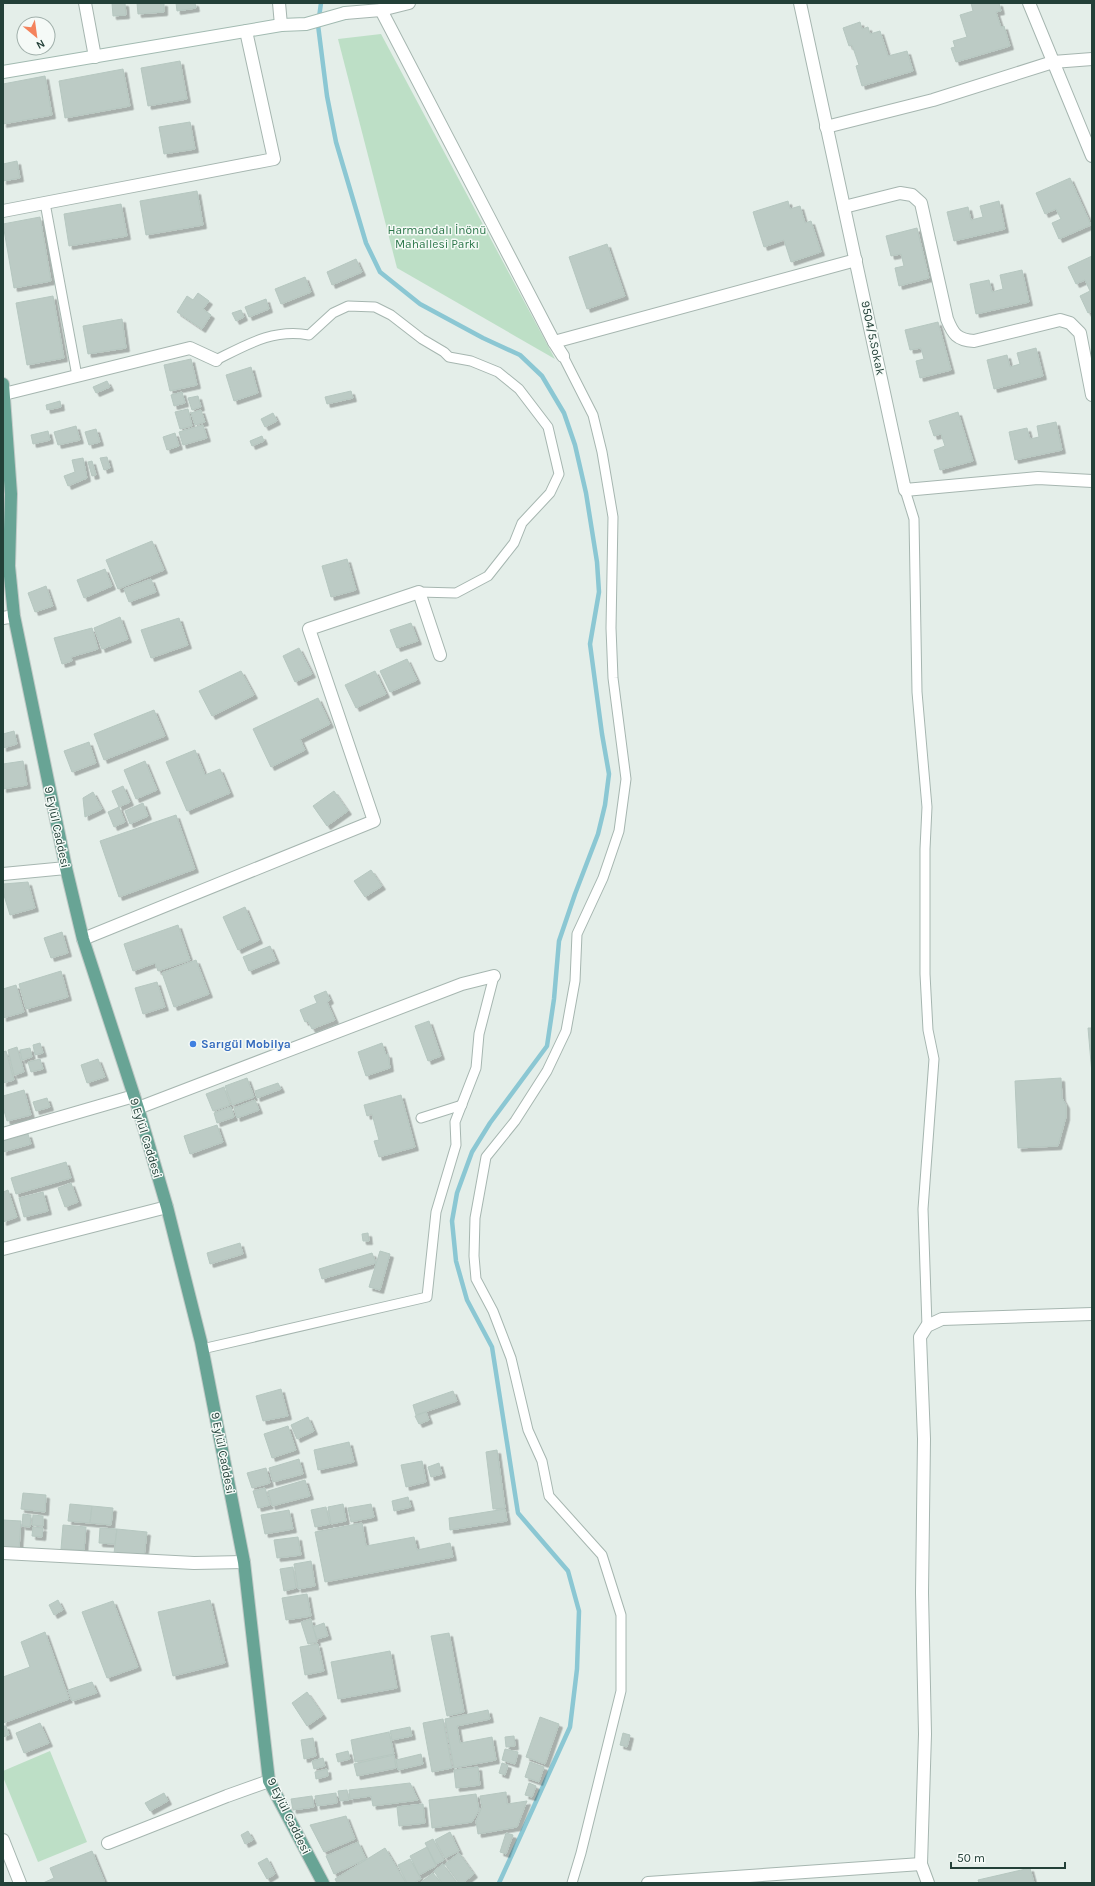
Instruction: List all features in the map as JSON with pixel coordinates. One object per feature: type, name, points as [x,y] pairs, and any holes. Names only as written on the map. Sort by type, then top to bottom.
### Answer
[{"type":"main road","name":"9 Eylül Caddesi","points":[[3,389],[11,494],[9,617],[83,939],[136,1102],[167,1207],[202,1349],[244,1562],[269,1781],[323,1883]]},
{"type":"street","points":[[85,3],[95,56]]},
{"type":"street","points":[[279,3],[281,26]]},
{"type":"street","points":[[3,72],[246,31],[306,24],[345,13],[381,10],[409,3]]},
{"type":"street","name":"9504/5.Sokak","points":[[800,3],[905,490]]},
{"type":"street","points":[[1029,3],[1092,156]]},
{"type":"street","points":[[381,10],[554,342],[564,356]]},
{"type":"street","points":[[3,211],[274,159],[246,31]]},
{"type":"street","points":[[826,127],[933,100],[1053,62],[1092,59]]},
{"type":"street","points":[[844,207],[900,193],[912,195],[921,203],[947,319],[952,330],[962,340],[974,341],[1060,320],[1070,323],[1080,333],[1092,395]]},
{"type":"street","points":[[554,342],[856,260]]},
{"type":"street","points":[[3,389],[77,376],[190,348],[216,360]]},
{"type":"street","points":[[905,490],[1038,478],[1092,481]]},
{"type":"street","points":[[83,939],[374,821],[309,629],[419,592],[440,655]]},
{"type":"street","points":[[3,874],[66,868]]},
{"type":"street","points":[[3,1134],[136,1102],[462,984],[494,976]]},
{"type":"street","points":[[3,1249],[167,1207]]},
{"type":"street","points":[[928,1883],[921,1864],[925,1734],[922,1593],[924,1439],[920,1337],[927,1326],[942,1319],[1092,1314]]},
{"type":"street","points":[[3,1554],[194,1563],[244,1562]]},
{"type":"street","points":[[108,1843],[269,1781]]},
{"type":"street","points":[[3,1840],[20,1883]]},
{"type":"street","points":[[648,1883],[921,1864]]},
{"type":"lane","points":[[45,203],[77,376]]},
{"type":"lane","points":[[216,360],[254,341],[295,332],[309,335],[333,313],[348,306],[375,307],[391,315],[422,339],[444,352],[449,357],[471,361],[498,372],[519,389],[548,427],[559,474],[550,492],[522,523],[514,543],[488,576],[456,593],[419,592]]},
{"type":"lane","points":[[564,356],[593,415],[602,452],[613,517],[611,628],[613,678],[626,779],[619,831],[603,878],[577,934],[574,981],[566,1031],[547,1071],[515,1121],[486,1157],[475,1218],[474,1256],[476,1279],[494,1311],[511,1358],[528,1430],[542,1461],[549,1496],[602,1555],[621,1615],[621,1691],[581,1853],[572,1883]]},
{"type":"lane","points":[[905,490],[914,519],[917,692],[927,807],[925,849],[925,974],[928,1030],[934,1060],[923,1209],[927,1326]]},
{"type":"lane","points":[[202,1349],[427,1297],[436,1212],[456,1145],[456,1122],[476,1068],[479,1034],[494,976]]},
{"type":"lane","points":[[421,1118],[462,1105]]},
{"type":"green space","name":"Harmandalı İnönü Mahallesi Parkı","points":[[381,34],[555,359],[397,268],[338,39]]},
{"type":"green space","points":[[50,1751],[87,1842],[38,1862],[3,1777],[3,1771]]},
{"type":"building","points":[[112,3],[125,3],[126,15],[113,16]]},
{"type":"building","points":[[137,3],[164,3],[164,12],[138,14]]},
{"type":"building","points":[[176,3],[195,3],[196,8],[177,11]]},
{"type":"building","points":[[971,3],[999,3],[1001,11],[996,12],[1001,27],[1004,26],[1010,46],[956,62],[951,48],[955,47],[953,41],[967,37],[960,15],[973,11]]},
{"type":"building","points":[[860,22],[862,29],[868,27],[870,34],[880,31],[888,56],[907,51],[913,71],[862,86],[856,66],[859,65],[852,45],[849,46],[843,28]]},
{"type":"building","points":[[180,61],[187,99],[148,106],[141,68]]},
{"type":"building","points":[[123,69],[130,106],[65,118],[59,81]]},
{"type":"building","points":[[45,76],[52,115],[3,124],[3,84]]},
{"type":"building","points":[[190,122],[195,149],[164,154],[159,127]]},
{"type":"building","points":[[17,161],[20,178],[3,181],[3,164]]},
{"type":"building","points":[[1070,178],[1091,225],[1059,239],[1052,223],[1061,219],[1056,209],[1045,214],[1036,193]]},
{"type":"building","points":[[197,191],[203,225],[146,235],[140,201]]},
{"type":"building","points":[[788,201],[790,209],[800,206],[805,223],[811,221],[821,252],[791,262],[784,240],[764,247],[753,212]]},
{"type":"building","points":[[999,201],[1005,229],[954,241],[947,212],[968,207],[971,220],[983,217],[980,206]]},
{"type":"building","points":[[121,204],[127,236],[69,246],[64,214]]},
{"type":"building","points":[[40,217],[51,281],[14,288],[3,224]]},
{"type":"building","points":[[917,228],[929,278],[899,286],[895,268],[904,266],[901,254],[891,256],[886,236]]},
{"type":"building","points":[[607,244],[625,296],[587,309],[569,257]]},
{"type":"building","points":[[1092,256],[1092,311],[1088,313],[1080,296],[1090,291],[1085,280],[1076,284],[1068,267]]},
{"type":"building","points":[[356,259],[362,272],[332,285],[327,272]]},
{"type":"building","points":[[1022,270],[1029,302],[976,314],[970,284],[989,280],[992,292],[1003,289],[1000,275]]},
{"type":"building","points":[[305,277],[311,292],[281,304],[275,289]]},
{"type":"building","points":[[198,293],[209,301],[203,309],[211,315],[202,329],[177,312],[187,296],[193,300]]},
{"type":"building","points":[[53,296],[64,358],[27,365],[16,303]]},
{"type":"building","points":[[266,299],[269,309],[249,317],[245,307]]},
{"type":"building","points":[[241,310],[244,317],[236,321],[232,313]]},
{"type":"building","points":[[122,319],[126,348],[88,354],[83,326]]},
{"type":"building","points":[[938,322],[951,370],[920,378],[916,361],[924,359],[921,348],[910,350],[905,330]]},
{"type":"building","points":[[1036,348],[1043,376],[994,389],[987,360],[1007,355],[1010,367],[1020,364],[1017,353]]},
{"type":"building","points":[[191,359],[197,385],[170,391],[164,365]]},
{"type":"building","points":[[251,367],[258,393],[234,401],[226,375]]},
{"type":"building","points":[[107,381],[110,387],[96,393],[93,387]]},
{"type":"building","points":[[351,391],[353,398],[327,404],[325,397]]},
{"type":"building","points":[[182,392],[185,403],[174,406],[171,395]]},
{"type":"building","points":[[198,396],[201,407],[192,410],[188,398]]},
{"type":"building","points":[[60,401],[61,407],[47,410],[46,405]]},
{"type":"building","points":[[188,409],[192,426],[180,429],[175,412]]},
{"type":"building","points":[[201,410],[205,422],[195,425],[191,413]]},
{"type":"building","points":[[958,412],[973,461],[940,470],[934,450],[945,446],[941,434],[934,436],[929,421]]},
{"type":"building","points":[[273,413],[277,421],[265,427],[261,419]]},
{"type":"building","points":[[1056,422],[1062,450],[1015,460],[1009,432],[1027,428],[1030,439],[1039,437],[1037,426]]},
{"type":"building","points":[[203,425],[207,438],[183,445],[179,432]]},
{"type":"building","points":[[76,426],[80,440],[58,445],[54,432]]},
{"type":"building","points":[[96,429],[100,442],[89,445],[85,432]]},
{"type":"building","points":[[48,431],[50,440],[33,444],[31,435]]},
{"type":"building","points":[[175,433],[179,446],[167,450],[163,437]]},
{"type":"building","points":[[262,436],[264,441],[252,446],[250,441]]},
{"type":"building","points":[[107,457],[110,468],[104,470],[100,458]]},
{"type":"building","points":[[83,458],[87,478],[68,486],[64,476],[75,472],[72,460]]},
{"type":"building","points":[[92,461],[96,475],[92,476],[88,462]]},
{"type":"building","points":[[152,541],[164,570],[118,589],[106,560]]},
{"type":"building","points":[[347,559],[356,590],[331,597],[322,566]]},
{"type":"building","points":[[105,569],[112,586],[84,598],[77,580]]},
{"type":"building","points":[[151,579],[156,592],[129,602],[124,589]]},
{"type":"building","points":[[46,586],[53,606],[35,612],[28,593]]},
{"type":"building","points":[[120,617],[128,639],[102,649],[94,628]]},
{"type":"building","points":[[179,618],[188,645],[151,658],[141,630]]},
{"type":"building","points":[[411,623],[418,641],[397,648],[390,630]]},
{"type":"building","points":[[92,628],[98,649],[71,657],[72,661],[62,664],[54,638]]},
{"type":"building","points":[[299,648],[312,674],[295,682],[283,656]]},
{"type":"building","points":[[407,659],[417,680],[390,692],[380,671]]},
{"type":"building","points":[[241,671],[254,695],[212,716],[199,691]]},
{"type":"building","points":[[375,671],[386,694],[356,708],[345,685]]},
{"type":"building","points":[[318,698],[330,724],[300,739],[305,750],[271,767],[253,729]]},
{"type":"building","points":[[154,710],[165,736],[104,760],[94,734]]},
{"type":"building","points":[[14,731],[17,744],[3,748],[3,734]]},
{"type":"building","points":[[89,742],[96,763],[72,772],[64,751]]},
{"type":"building","points":[[195,750],[205,775],[220,769],[230,793],[187,811],[166,762]]},
{"type":"building","points":[[23,761],[27,785],[3,789],[3,764]]},
{"type":"building","points":[[145,761],[157,790],[136,799],[124,770]]},
{"type":"building","points":[[123,786],[130,802],[119,807],[112,791]]},
{"type":"building","points":[[334,791],[348,811],[327,826],[313,806]]},
{"type":"building","points":[[93,792],[102,809],[85,817],[83,798]]},
{"type":"building","points":[[143,803],[148,816],[130,824],[125,811]]},
{"type":"building","points":[[119,807],[125,822],[114,827],[108,812]]},
{"type":"building","points":[[176,815],[195,869],[119,897],[100,841]]},
{"type":"building","points":[[371,870],[382,886],[365,897],[354,881]]},
{"type":"building","points":[[28,882],[35,908],[10,915],[3,892],[3,884]]},
{"type":"building","points":[[245,907],[259,940],[238,950],[223,917]]},
{"type":"building","points":[[178,925],[190,960],[158,971],[155,963],[133,971],[124,944]]},
{"type":"building","points":[[62,932],[68,953],[51,958],[44,938]]},
{"type":"building","points":[[270,946],[276,960],[249,971],[243,957]]},
{"type":"building","points":[[196,960],[209,994],[174,1007],[162,973]]},
{"type":"building","points":[[61,971],[68,997],[26,1009],[19,984]]},
{"type":"building","points":[[157,982],[165,1007],[143,1014],[135,988]]},
{"type":"building","points":[[16,985],[24,1012],[3,1018],[3,989]]},
{"type":"building","points":[[326,991],[330,1000],[327,1002],[335,1020],[312,1029],[308,1021],[305,1022],[300,1010],[317,1003],[314,996]]},
{"type":"building","points":[[429,1021],[441,1056],[428,1061],[415,1026]]},
{"type":"building","points":[[1088,1028],[1092,1028],[1092,1074]]},
{"type":"building","points":[[40,1043],[43,1053],[35,1055],[33,1045]]},
{"type":"building","points":[[382,1043],[386,1055],[388,1054],[390,1068],[366,1076],[358,1052]]},
{"type":"building","points":[[17,1047],[24,1072],[14,1075],[8,1050]]},
{"type":"building","points":[[30,1048],[32,1057],[22,1060],[20,1050]]},
{"type":"building","points":[[6,1051],[14,1080],[3,1083],[3,1052]]},
{"type":"building","points":[[40,1059],[43,1069],[31,1072],[28,1062]]},
{"type":"building","points":[[98,1059],[105,1077],[87,1083],[81,1065]]},
{"type":"building","points":[[247,1078],[254,1097],[232,1105],[225,1086]]},
{"type":"building","points":[[1061,1078],[1062,1098],[1066,1105],[1066,1117],[1058,1146],[1018,1148],[1015,1081]]},
{"type":"building","points":[[278,1083],[281,1089],[257,1098],[255,1091]]},
{"type":"building","points":[[224,1087],[230,1105],[213,1111],[206,1094]]},
{"type":"building","points":[[24,1090],[31,1115],[7,1121],[3,1107],[3,1096]]},
{"type":"building","points":[[401,1095],[415,1147],[379,1157],[374,1141],[379,1140],[372,1114],[367,1116],[364,1105]]},
{"type":"building","points":[[47,1098],[50,1107],[36,1111],[33,1102]]},
{"type":"building","points":[[255,1100],[259,1110],[237,1118],[234,1108]]},
{"type":"building","points":[[231,1107],[234,1117],[217,1123],[214,1113]]},
{"type":"building","points":[[217,1125],[223,1142],[190,1154],[184,1136]]},
{"type":"building","points":[[28,1134],[31,1144],[3,1152],[3,1141]]},
{"type":"building","points":[[66,1162],[71,1178],[16,1194],[11,1178]]},
{"type":"building","points":[[71,1183],[78,1202],[65,1207],[58,1188]]},
{"type":"building","points":[[8,1190],[17,1217],[3,1222],[3,1192]]},
{"type":"building","points":[[43,1192],[48,1211],[24,1217],[19,1198]]},
{"type":"building","points":[[368,1233],[369,1241],[363,1241],[362,1234]]},
{"type":"building","points":[[240,1243],[243,1254],[210,1264],[207,1253]]},
{"type":"building","points":[[380,1251],[390,1254],[380,1290],[369,1287]]},
{"type":"building","points":[[372,1253],[376,1263],[322,1279],[319,1269]]},
{"type":"building","points":[[281,1389],[288,1416],[263,1421],[256,1396]]},
{"type":"building","points":[[453,1391],[457,1401],[416,1415],[413,1405]]},
{"type":"building","points":[[426,1412],[429,1420],[419,1424],[415,1416]]},
{"type":"building","points":[[308,1417],[314,1431],[297,1439],[291,1425]]},
{"type":"building","points":[[288,1426],[296,1450],[272,1458],[264,1434]]},
{"type":"building","points":[[349,1442],[354,1462],[318,1470],[314,1450]]},
{"type":"building","points":[[497,1450],[505,1508],[493,1509],[486,1452]]},
{"type":"building","points":[[299,1459],[303,1474],[273,1482],[269,1468]]},
{"type":"building","points":[[422,1461],[426,1482],[406,1487],[401,1465]]},
{"type":"building","points":[[439,1463],[442,1474],[431,1477],[428,1467]]},
{"type":"building","points":[[266,1468],[270,1483],[252,1488],[247,1473]]},
{"type":"building","points":[[305,1480],[310,1496],[272,1506],[268,1491]]},
{"type":"building","points":[[265,1488],[270,1505],[258,1508],[253,1491]]},
{"type":"building","points":[[23,1493],[46,1495],[45,1512],[21,1509]]},
{"type":"building","points":[[408,1497],[411,1507],[394,1511],[392,1501]]},
{"type":"building","points":[[70,1504],[92,1506],[90,1523],[68,1521]]},
{"type":"building","points":[[343,1504],[346,1521],[331,1524],[328,1507]]},
{"type":"building","points":[[371,1504],[374,1517],[351,1522],[348,1508]]},
{"type":"building","points":[[92,1506],[113,1508],[111,1525],[90,1523]]},
{"type":"building","points":[[326,1507],[330,1524],[315,1527],[311,1510]]},
{"type":"building","points":[[505,1509],[507,1521],[450,1530],[449,1518]]},
{"type":"building","points":[[289,1510],[293,1529],[265,1534],[261,1515]]},
{"type":"building","points":[[23,1514],[31,1515],[30,1527],[22,1526]]},
{"type":"building","points":[[33,1515],[43,1516],[43,1526],[32,1525]]},
{"type":"building","points":[[3,1520],[21,1521],[19,1549],[3,1548]]},
{"type":"building","points":[[362,1523],[366,1546],[414,1537],[417,1550],[450,1543],[453,1557],[325,1582],[315,1532]]},
{"type":"building","points":[[63,1525],[86,1527],[84,1550],[61,1549]]},
{"type":"building","points":[[33,1527],[43,1528],[42,1537],[32,1536]]},
{"type":"building","points":[[100,1528],[117,1529],[115,1544],[99,1543]]},
{"type":"building","points":[[117,1529],[147,1532],[144,1557],[114,1553]]},
{"type":"building","points":[[298,1537],[301,1555],[277,1558],[274,1540]]},
{"type":"building","points":[[311,1561],[315,1586],[298,1589],[294,1564]]},
{"type":"building","points":[[293,1567],[296,1588],[284,1591],[280,1569]]},
{"type":"building","points":[[307,1594],[311,1616],[286,1620],[282,1598]]},
{"type":"building","points":[[58,1600],[63,1610],[54,1615],[49,1605]]},
{"type":"building","points":[[210,1600],[225,1663],[173,1676],[158,1612]]},
{"type":"building","points":[[113,1601],[138,1667],[107,1678],[82,1612]]},
{"type":"building","points":[[311,1619],[317,1642],[308,1644],[301,1622]]},
{"type":"building","points":[[324,1623],[328,1636],[317,1639],[313,1627]]},
{"type":"building","points":[[45,1632],[69,1699],[3,1723],[3,1677],[30,1667],[21,1642]]},
{"type":"building","points":[[449,1633],[464,1712],[447,1716],[431,1636]]},
{"type":"building","points":[[318,1644],[324,1671],[305,1675],[300,1647]]},
{"type":"building","points":[[390,1651],[397,1688],[338,1699],[331,1662]]},
{"type":"building","points":[[92,1682],[97,1693],[72,1701],[68,1690]]},
{"type":"building","points":[[307,1692],[323,1715],[307,1726],[292,1703]]},
{"type":"building","points":[[488,1710],[490,1719],[457,1726],[460,1743],[492,1737],[496,1760],[454,1768],[445,1719]]},
{"type":"building","points":[[540,1717],[559,1724],[545,1764],[526,1757]]},
{"type":"building","points":[[443,1719],[452,1768],[432,1772],[423,1723]]},
{"type":"building","points":[[40,1723],[49,1743],[24,1753],[16,1733]]},
{"type":"building","points":[[3,1726],[6,1726],[9,1735],[3,1737]]},
{"type":"building","points":[[410,1727],[412,1736],[392,1740],[390,1731]]},
{"type":"building","points":[[389,1732],[394,1754],[355,1762],[351,1740]]},
{"type":"building","points":[[623,1733],[630,1735],[627,1747],[620,1745]]},
{"type":"building","points":[[514,1736],[515,1746],[506,1747],[505,1737]]},
{"type":"building","points":[[313,1738],[316,1756],[304,1759],[301,1740]]},
{"type":"building","points":[[505,1749],[518,1752],[515,1764],[502,1760]]},
{"type":"building","points":[[348,1751],[350,1759],[338,1762],[336,1754]]},
{"type":"building","points":[[421,1754],[423,1764],[398,1770],[396,1760]]},
{"type":"building","points":[[394,1755],[396,1768],[357,1776],[354,1764]]},
{"type":"building","points":[[323,1758],[325,1766],[314,1769],[312,1761]]},
{"type":"building","points":[[530,1762],[544,1767],[539,1782],[525,1777]]},
{"type":"building","points":[[502,1763],[508,1765],[505,1775],[499,1773]]},
{"type":"building","points":[[478,1767],[480,1785],[456,1788],[454,1770]]},
{"type":"building","points":[[327,1769],[328,1776],[316,1779],[315,1772]]},
{"type":"building","points":[[410,1783],[418,1800],[373,1806],[371,1796],[350,1799],[349,1790]]},
{"type":"building","points":[[529,1783],[536,1786],[532,1797],[525,1795]]},
{"type":"building","points":[[347,1790],[349,1800],[340,1801],[338,1791]]},
{"type":"building","points":[[506,1792],[507,1804],[527,1801],[517,1827],[478,1834],[476,1821],[482,1807],[480,1796]]},
{"type":"building","points":[[164,1793],[168,1801],[150,1811],[145,1803]]},
{"type":"building","points":[[336,1793],[337,1803],[317,1806],[315,1796]]},
{"type":"building","points":[[476,1794],[479,1810],[472,1822],[432,1828],[429,1800]]},
{"type":"building","points":[[312,1796],[314,1807],[293,1810],[291,1799]]},
{"type":"building","points":[[423,1804],[425,1823],[399,1826],[397,1807]]},
{"type":"building","points":[[346,1816],[355,1839],[324,1852],[310,1825]]},
{"type":"building","points":[[248,1831],[253,1840],[245,1844],[241,1835]]},
{"type":"building","points":[[450,1832],[459,1851],[445,1858],[435,1840]]},
{"type":"building","points":[[506,1833],[513,1835],[506,1854],[500,1852]]},
{"type":"building","points":[[433,1839],[444,1860],[436,1864],[425,1843]]},
{"type":"building","points":[[358,1842],[366,1859],[334,1874],[326,1856]]},
{"type":"building","points":[[427,1847],[436,1866],[419,1875],[410,1856]]},
{"type":"building","points":[[385,1848],[406,1883],[337,1883],[335,1879]]},
{"type":"building","points":[[92,1851],[105,1883],[43,1883],[54,1878],[50,1868]]},
{"type":"building","points":[[459,1853],[474,1874],[463,1883],[459,1883],[445,1864]]},
{"type":"building","points":[[267,1858],[275,1874],[267,1879],[258,1863]]},
{"type":"building","points":[[410,1859],[421,1879],[413,1883],[407,1883],[398,1865]]},
{"type":"building","points":[[443,1864],[457,1883],[442,1883],[434,1871]]},
{"type":"building","points":[[1030,1868],[1034,1883],[979,1883],[978,1880]]},
{"type":"building","points":[[433,1873],[441,1883],[420,1883]]},
{"type":"waterway","points":[[321,3],[318,25],[327,96],[336,142],[366,243],[380,272],[420,304],[483,338],[520,355],[542,376],[564,413],[575,445],[586,493],[597,562],[599,592],[590,644],[609,774],[605,805],[598,834],[559,941],[554,999],[547,1046],[490,1123],[472,1152],[457,1193],[452,1221],[456,1261],[467,1300],[492,1347],[518,1513],[568,1571],[579,1611],[577,1669],[570,1727],[499,1883]]},
{"type":"place","name":"Sarıgül Mobilya","points":[[193,1044]]}]
